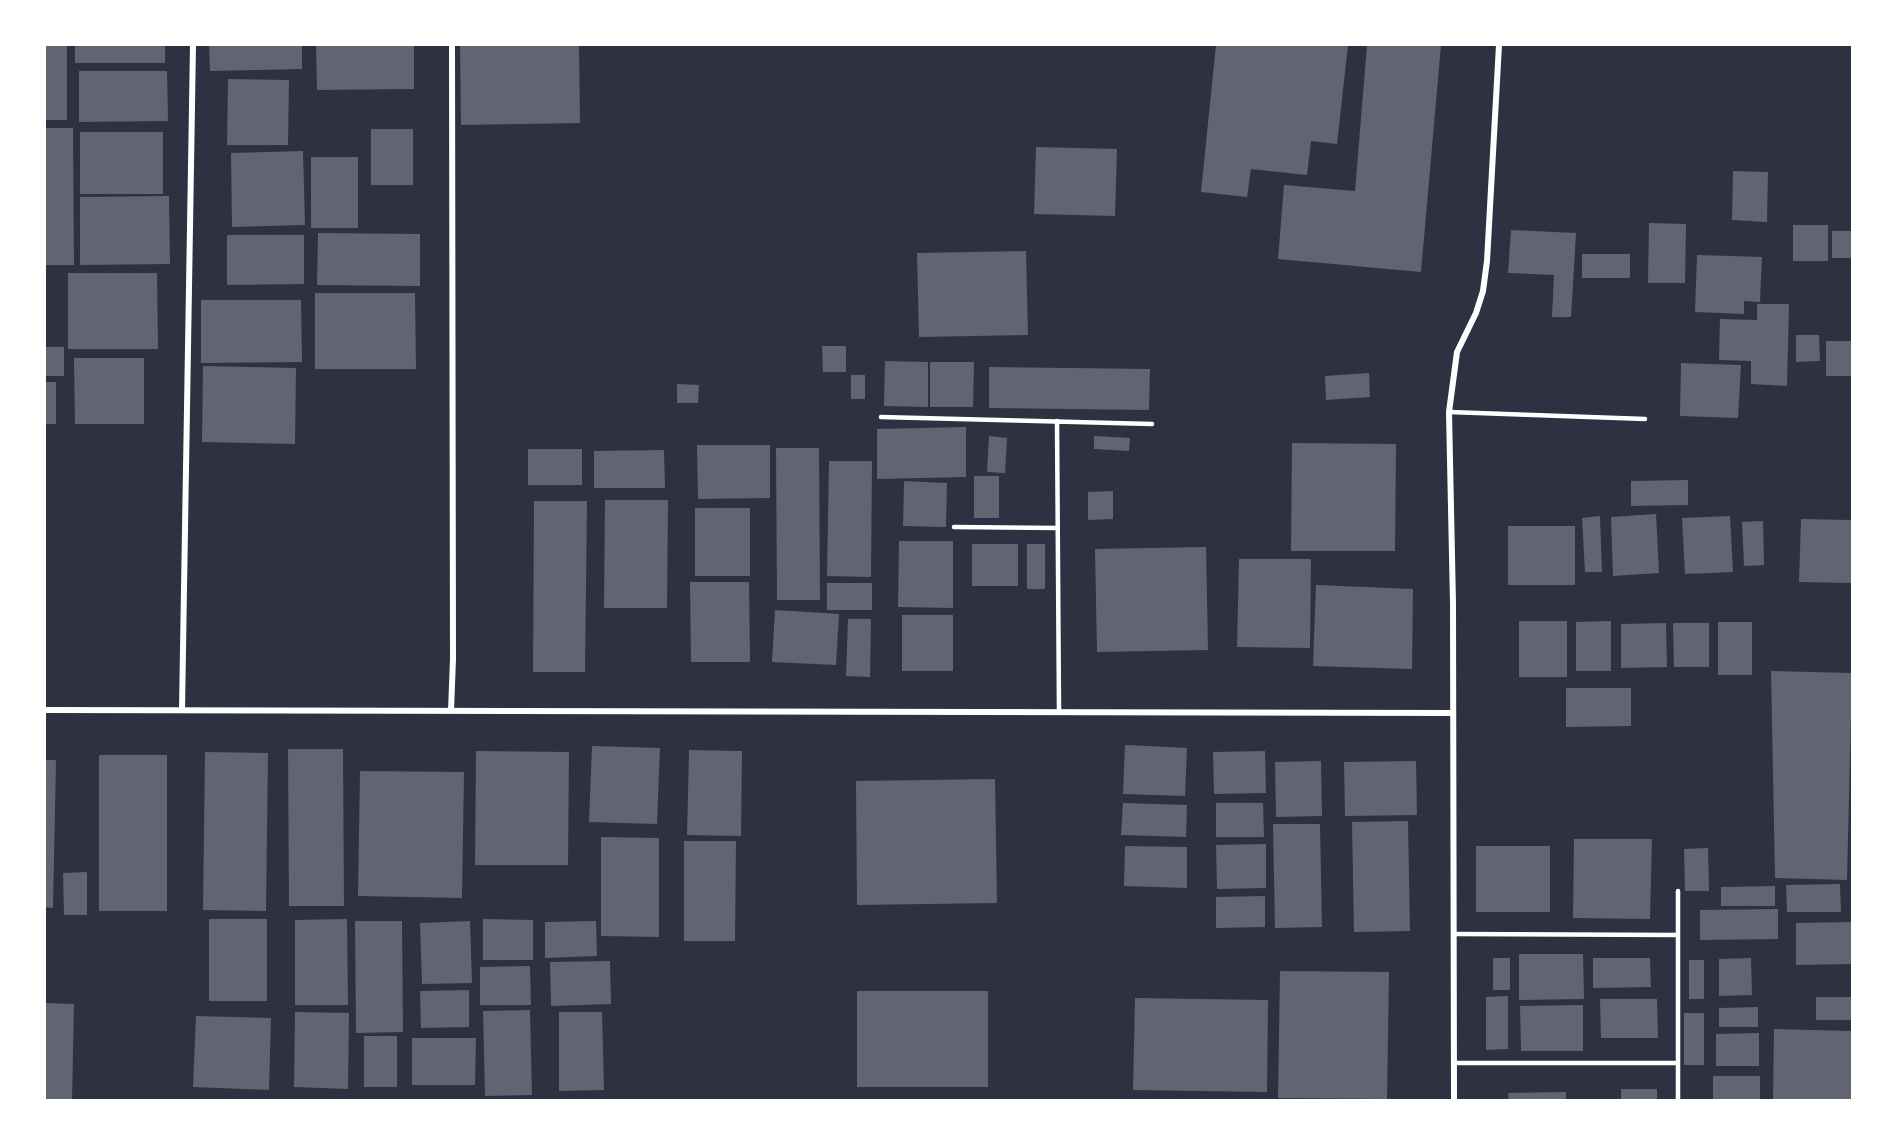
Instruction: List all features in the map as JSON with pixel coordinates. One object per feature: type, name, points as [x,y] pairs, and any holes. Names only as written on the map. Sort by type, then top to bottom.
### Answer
[{"type":"street","points":[[182,710],[193,45]]},
{"type":"street","points":[[451,711],[453,659],[452,45]]},
{"type":"street","points":[[1454,1100],[1453,604],[1449,412],[1456,352],[1476,313],[1487,261],[1499,45]]},
{"type":"street","points":[[45,710],[1452,713]]},
{"type":"lane","points":[[1449,412],[1645,419]]},
{"type":"lane","points":[[881,417],[1152,424]]},
{"type":"lane","points":[[1057,421],[1059,712]]},
{"type":"lane","points":[[954,528],[1057,528]]},
{"type":"lane","points":[[1678,891],[1678,1100]]},
{"type":"lane","points":[[1455,934],[1678,935]]},
{"type":"lane","points":[[1454,1063],[1678,1063]]},
{"type":"building","points":[[45,45],[67,45],[67,120],[45,120]]},
{"type":"building","points":[[75,45],[165,45],[165,63],[75,63]]},
{"type":"building","points":[[209,45],[302,45],[302,69],[210,71]]},
{"type":"building","points":[[316,45],[414,45],[414,89],[317,90]]},
{"type":"building","points":[[460,45],[579,45],[580,123],[461,125]]},
{"type":"building","points":[[1216,45],[1348,45],[1337,144],[1311,141],[1307,175],[1251,169],[1247,197],[1201,192]]},
{"type":"building","points":[[1367,45],[1441,45],[1421,272],[1278,259],[1284,185],[1355,191]]},
{"type":"building","points":[[79,71],[167,71],[168,121],[79,122]]},
{"type":"building","points":[[228,79],[289,80],[288,145],[227,145]]},
{"type":"building","points":[[45,128],[73,128],[74,265],[45,265]]},
{"type":"building","points":[[371,129],[413,129],[413,185],[371,185]]},
{"type":"building","points":[[80,132],[163,132],[163,194],[80,194]]},
{"type":"building","points":[[1036,147],[1117,149],[1115,216],[1034,214]]},
{"type":"building","points":[[303,151],[305,225],[232,227],[231,153]]},
{"type":"building","points":[[311,157],[358,157],[358,228],[311,228]]},
{"type":"building","points":[[1733,171],[1768,172],[1767,222],[1732,220]]},
{"type":"building","points":[[169,196],[170,264],[80,265],[80,197]]},
{"type":"building","points":[[1649,223],[1686,224],[1685,283],[1648,283]]},
{"type":"building","points":[[1793,225],[1828,225],[1828,261],[1793,261]]},
{"type":"building","points":[[1511,230],[1576,233],[1571,317],[1552,317],[1554,275],[1508,273]]},
{"type":"building","points":[[1832,231],[1852,231],[1852,258],[1832,258]]},
{"type":"building","points":[[318,233],[420,234],[420,286],[317,285]]},
{"type":"building","points":[[227,235],[304,235],[304,284],[227,285]]},
{"type":"building","points":[[1026,251],[1028,335],[919,337],[917,253]]},
{"type":"building","points":[[1582,254],[1630,254],[1630,278],[1582,278]]},
{"type":"building","points":[[1697,255],[1762,257],[1760,302],[1744,301],[1744,314],[1695,312]]},
{"type":"building","points":[[68,273],[157,273],[158,349],[68,349]]},
{"type":"building","points":[[315,293],[415,293],[416,369],[315,369]]},
{"type":"building","points":[[201,300],[301,300],[302,362],[201,363]]},
{"type":"building","points":[[1757,304],[1789,304],[1787,386],[1751,384],[1751,361],[1719,360],[1720,319],[1757,320]]},
{"type":"building","points":[[1796,335],[1819,335],[1820,361],[1796,362]]},
{"type":"building","points":[[1826,341],[1852,341],[1852,376],[1826,376]]},
{"type":"building","points":[[822,346],[846,346],[846,372],[823,372]]},
{"type":"building","points":[[45,347],[64,347],[64,376],[45,376]]},
{"type":"building","points":[[74,358],[144,358],[144,424],[75,424]]},
{"type":"building","points":[[885,361],[928,362],[928,407],[884,406]]},
{"type":"building","points":[[930,362],[974,362],[973,407],[930,407]]},
{"type":"building","points":[[1681,363],[1741,365],[1738,418],[1680,416]]},
{"type":"building","points":[[203,366],[296,368],[295,444],[202,442]]},
{"type":"building","points":[[989,367],[1150,369],[1149,410],[989,408]]},
{"type":"building","points":[[1369,373],[1370,397],[1326,400],[1325,376]]},
{"type":"building","points":[[851,375],[865,375],[865,399],[851,399]]},
{"type":"building","points":[[45,382],[56,382],[56,424],[45,424]]},
{"type":"building","points":[[677,384],[699,385],[698,403],[677,403]]},
{"type":"building","points":[[966,427],[966,477],[877,479],[877,429]]},
{"type":"building","points":[[989,436],[1007,438],[1005,473],[987,472]]},
{"type":"building","points":[[1094,436],[1130,438],[1129,451],[1094,449]]},
{"type":"building","points":[[1292,443],[1396,444],[1395,551],[1291,551]]},
{"type":"building","points":[[697,445],[770,445],[770,498],[698,499]]},
{"type":"building","points":[[776,448],[819,448],[820,600],[777,600]]},
{"type":"building","points":[[528,449],[582,449],[582,485],[528,485]]},
{"type":"building","points":[[664,450],[665,488],[594,488],[594,451]]},
{"type":"building","points":[[829,461],[872,461],[871,577],[827,576]]},
{"type":"building","points":[[974,476],[999,476],[999,518],[974,518]]},
{"type":"building","points":[[1688,480],[1688,505],[1631,506],[1631,481]]},
{"type":"building","points":[[904,481],[947,483],[946,527],[903,526]]},
{"type":"building","points":[[1113,491],[1113,519],[1088,520],[1088,492]]},
{"type":"building","points":[[605,500],[668,500],[667,608],[604,608]]},
{"type":"building","points":[[534,501],[587,501],[585,672],[533,672]]},
{"type":"building","points":[[695,508],[750,508],[750,576],[695,576]]},
{"type":"building","points":[[1656,514],[1659,573],[1613,576],[1611,517]]},
{"type":"building","points":[[1600,516],[1602,572],[1585,572],[1582,518]]},
{"type":"building","points":[[1730,516],[1733,572],[1685,574],[1682,518]]},
{"type":"building","points":[[1801,519],[1852,520],[1852,583],[1799,582]]},
{"type":"building","points":[[1763,521],[1764,565],[1744,566],[1742,522]]},
{"type":"building","points":[[1508,526],[1575,526],[1575,585],[1508,585]]},
{"type":"building","points":[[899,541],[953,541],[953,608],[898,607]]},
{"type":"building","points":[[972,544],[1018,544],[1018,586],[972,586]]},
{"type":"building","points":[[1027,544],[1045,544],[1045,589],[1027,589]]},
{"type":"building","points":[[1206,547],[1208,650],[1097,652],[1095,549]]},
{"type":"building","points":[[1239,559],[1311,559],[1310,648],[1237,647]]},
{"type":"building","points":[[690,582],[749,582],[750,662],[691,662]]},
{"type":"building","points":[[827,583],[872,583],[872,610],[827,610]]},
{"type":"building","points":[[1316,585],[1413,589],[1412,669],[1313,666]]},
{"type":"building","points":[[775,610],[839,614],[836,665],[772,662]]},
{"type":"building","points":[[902,615],[953,615],[953,671],[902,671]]},
{"type":"building","points":[[848,619],[871,619],[870,677],[846,676]]},
{"type":"building","points":[[1519,621],[1567,621],[1567,677],[1519,677]]},
{"type":"building","points":[[1611,621],[1611,671],[1576,671],[1576,622]]},
{"type":"building","points":[[1718,622],[1752,622],[1752,675],[1718,675]]},
{"type":"building","points":[[1666,623],[1667,667],[1621,668],[1621,624]]},
{"type":"building","points":[[1673,623],[1709,623],[1709,667],[1674,667]]},
{"type":"building","points":[[1771,671],[1852,673],[1847,880],[1775,878]]},
{"type":"building","points":[[1566,688],[1631,688],[1631,726],[1566,727]]},
{"type":"building","points":[[1125,745],[1187,748],[1185,796],[1123,794]]},
{"type":"building","points":[[592,746],[660,748],[657,824],[589,822]]},
{"type":"building","points":[[288,749],[343,749],[344,906],[289,906]]},
{"type":"building","points":[[689,750],[742,751],[741,836],[687,835]]},
{"type":"building","points":[[476,751],[569,752],[568,865],[475,865]]},
{"type":"building","points":[[1265,751],[1266,793],[1214,794],[1213,752]]},
{"type":"building","points":[[205,752],[268,753],[266,911],[203,910]]},
{"type":"building","points":[[99,755],[167,755],[167,911],[99,911]]},
{"type":"building","points":[[45,760],[56,760],[53,908],[45,907]]},
{"type":"building","points":[[1321,761],[1322,816],[1276,817],[1275,762]]},
{"type":"building","points":[[1416,761],[1417,815],[1345,816],[1344,762]]},
{"type":"building","points":[[360,771],[464,772],[462,898],[358,896]]},
{"type":"building","points":[[995,779],[997,903],[857,905],[856,781]]},
{"type":"building","points":[[1123,803],[1187,805],[1186,837],[1121,835]]},
{"type":"building","points":[[1216,803],[1263,803],[1264,837],[1216,837]]},
{"type":"building","points":[[1408,821],[1410,931],[1354,932],[1352,822]]},
{"type":"building","points":[[1273,824],[1320,824],[1322,927],[1275,928]]},
{"type":"building","points":[[601,837],[659,838],[659,937],[601,936]]},
{"type":"building","points":[[1574,839],[1652,839],[1650,919],[1573,918]]},
{"type":"building","points":[[684,841],[736,841],[735,941],[684,941]]},
{"type":"building","points":[[1266,844],[1266,888],[1217,889],[1216,845]]},
{"type":"building","points":[[1125,846],[1187,847],[1187,888],[1124,886]]},
{"type":"building","points":[[1476,846],[1550,846],[1550,912],[1476,912]]},
{"type":"building","points":[[1708,848],[1709,891],[1685,891],[1684,849]]},
{"type":"building","points":[[87,872],[87,915],[64,915],[63,873]]},
{"type":"building","points":[[1840,884],[1841,912],[1787,912],[1786,885]]},
{"type":"building","points":[[1775,886],[1775,906],[1721,906],[1721,887]]},
{"type":"building","points":[[1265,896],[1265,927],[1216,928],[1216,897]]},
{"type":"building","points":[[1778,909],[1778,939],[1700,940],[1700,910]]},
{"type":"building","points":[[209,919],[267,919],[267,1001],[209,1001]]},
{"type":"building","points":[[347,919],[348,1005],[295,1005],[295,920]]},
{"type":"building","points":[[483,919],[533,920],[533,960],[483,960]]},
{"type":"building","points":[[355,921],[402,921],[403,1032],[356,1033]]},
{"type":"building","points":[[470,921],[472,983],[422,984],[420,923]]},
{"type":"building","points":[[596,921],[597,956],[545,958],[545,922]]},
{"type":"building","points":[[1852,922],[1852,964],[1796,965],[1796,923]]},
{"type":"building","points":[[1519,954],[1583,954],[1584,999],[1519,1000]]},
{"type":"building","points":[[1493,958],[1510,958],[1510,990],[1493,990]]},
{"type":"building","points":[[1593,958],[1650,958],[1651,987],[1593,988]]},
{"type":"building","points":[[1751,958],[1752,995],[1719,996],[1719,959]]},
{"type":"building","points":[[1689,960],[1704,960],[1704,999],[1689,999]]},
{"type":"building","points":[[610,961],[611,1004],[551,1006],[550,962]]},
{"type":"building","points":[[530,966],[531,1005],[480,1005],[480,967]]},
{"type":"building","points":[[1280,971],[1389,972],[1387,1099],[1278,1098]]},
{"type":"building","points":[[469,990],[469,1027],[421,1028],[420,991]]},
{"type":"building","points":[[857,991],[988,991],[988,1087],[857,1087]]},
{"type":"building","points":[[1508,996],[1508,1049],[1486,1050],[1486,997]]},
{"type":"building","points":[[1816,997],[1852,997],[1852,1020],[1816,1020]]},
{"type":"building","points":[[1135,998],[1268,1000],[1267,1092],[1133,1090]]},
{"type":"building","points":[[1600,999],[1657,999],[1658,1038],[1601,1038]]},
{"type":"building","points":[[45,1003],[74,1004],[72,1100],[45,1100]]},
{"type":"building","points":[[1583,1005],[1583,1051],[1521,1051],[1520,1006]]},
{"type":"building","points":[[1758,1007],[1758,1027],[1719,1027],[1719,1008]]},
{"type":"building","points":[[530,1010],[532,1095],[485,1096],[483,1011]]},
{"type":"building","points":[[295,1012],[349,1013],[348,1089],[294,1087]]},
{"type":"building","points":[[559,1012],[602,1012],[604,1090],[559,1091]]},
{"type":"building","points":[[1684,1013],[1704,1013],[1704,1065],[1684,1065]]},
{"type":"building","points":[[196,1016],[271,1018],[269,1090],[193,1087]]},
{"type":"building","points":[[1774,1029],[1852,1031],[1852,1100],[1773,1100]]},
{"type":"building","points":[[1759,1033],[1759,1066],[1716,1066],[1716,1034]]},
{"type":"building","points":[[364,1036],[397,1036],[397,1087],[364,1087]]},
{"type":"building","points":[[412,1038],[476,1038],[475,1085],[412,1085]]},
{"type":"building","points":[[1713,1076],[1760,1076],[1760,1100],[1713,1100]]},
{"type":"building","points":[[1621,1089],[1657,1089],[1657,1100],[1621,1100]]},
{"type":"building","points":[[1566,1092],[1566,1100],[1509,1100],[1508,1093]]}]
